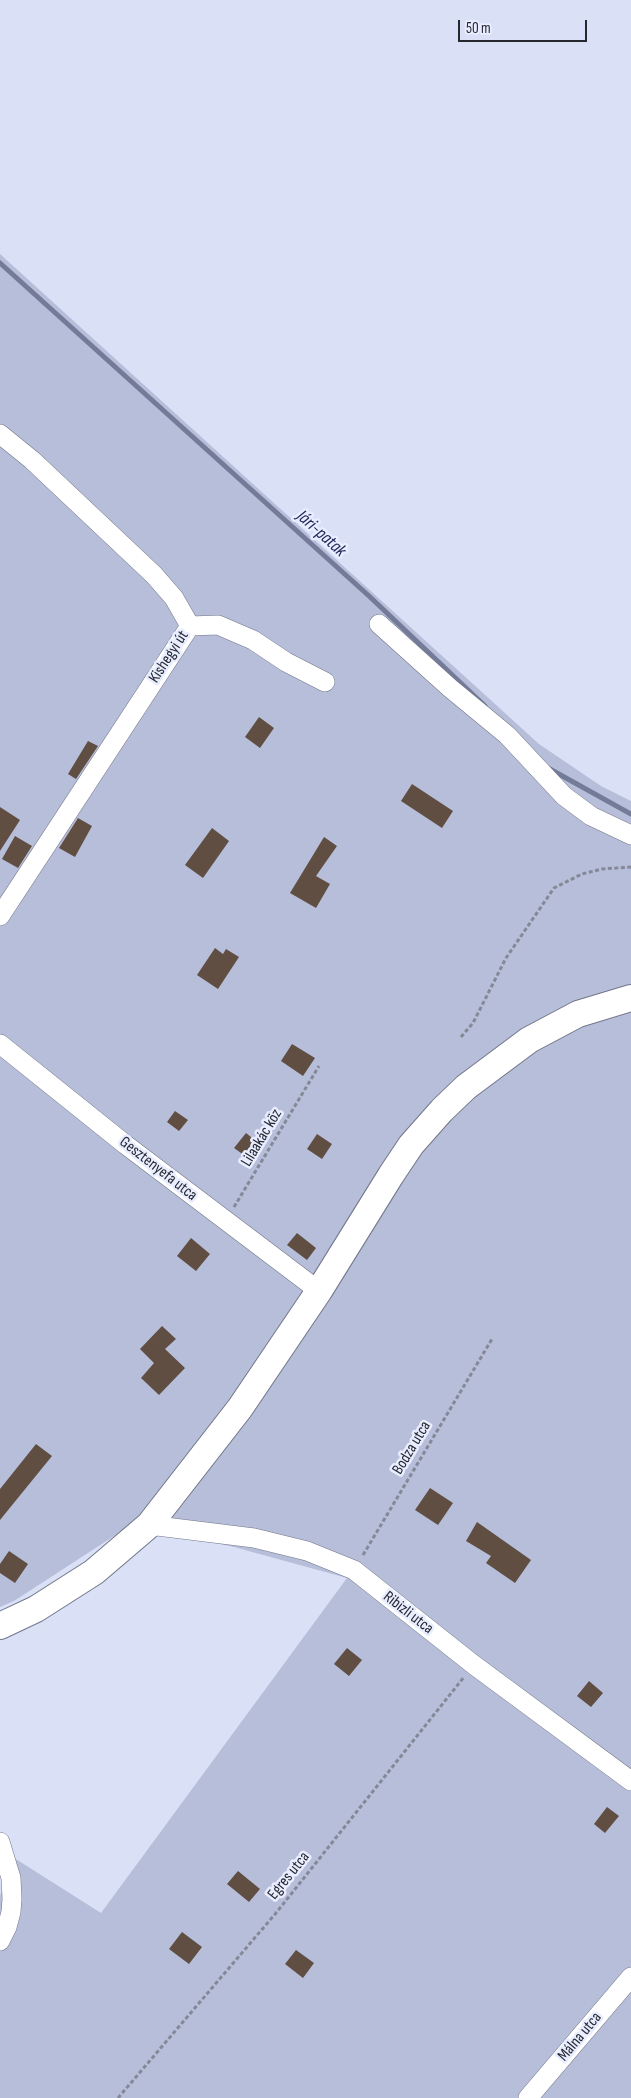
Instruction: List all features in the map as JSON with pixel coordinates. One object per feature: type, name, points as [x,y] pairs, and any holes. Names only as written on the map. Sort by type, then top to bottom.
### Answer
[{"type":"main road","points":[[0,1626],[36,1609],[94,1572],[149,1525],[240,1408],[319,1291],[411,1145],[442,1110],[466,1087],[529,1040],[578,1014],[631,998]]},
{"type":"street","name":"Kishegyi út","points":[[0,434],[32,460],[154,575],[174,598],[190,626],[0,916]]},
{"type":"street","points":[[379,624],[450,688],[507,735],[564,796],[591,816],[631,835]]},
{"type":"street","points":[[190,626],[218,625],[253,640],[286,662],[325,682]]},
{"type":"street","name":"Gesztenyefa utca","points":[[0,1044],[226,1222],[319,1291]]},
{"type":"street","name":"Ribizli utca","points":[[149,1525],[254,1538],[306,1551],[354,1570],[474,1665],[631,1782]]},
{"type":"street","points":[[0,1842],[10,1878],[12,1899],[7,1927],[0,1941]]},
{"type":"street","name":"Málna utca","points":[[528,2098],[631,1977]]},
{"type":"path","points":[[461,1037],[473,1023],[506,958],[554,888],[582,874],[602,869],[631,866]]},
{"type":"path","name":"Lilaakác köz","points":[[226,1222],[319,1066]]},
{"type":"path","name":"Bodza utca","points":[[354,1570],[492,1339]]},
{"type":"path","name":"Egres utca","points":[[118,2098],[276,1914],[474,1665]]},
{"type":"shaded area","points":[[0,254],[539,744],[601,786],[631,801],[631,2098],[0,2098],[0,1896],[2,1890],[0,1849],[101,1913],[347,1578],[234,1547],[131,1525],[14,1601],[0,1607]]},
{"type":"building","points":[[259,717],[274,728],[260,748],[245,737]]},
{"type":"building","points":[[88,741],[98,746],[76,779],[68,774]]},
{"type":"building","points":[[412,784],[453,811],[442,828],[401,801]]},
{"type":"building","points":[[0,807],[20,820],[0,851]]},
{"type":"building","points":[[78,818],[92,826],[75,857],[59,848]]},
{"type":"building","points":[[212,828],[229,841],[203,878],[185,865]]},
{"type":"building","points":[[15,836],[32,846],[18,868],[2,859]]},
{"type":"building","points":[[324,837],[337,846],[316,876],[330,884],[316,908],[290,893]]},
{"type":"building","points":[[215,948],[223,954],[226,949],[239,957],[218,989],[197,975]]},
{"type":"building","points":[[292,1044],[315,1058],[303,1076],[281,1061]]},
{"type":"building","points":[[175,1111],[188,1120],[179,1131],[167,1122]]},
{"type":"building","points":[[246,1133],[262,1146],[251,1160],[234,1148]]},
{"type":"building","points":[[317,1134],[332,1144],[322,1159],[307,1149]]},
{"type":"building","points":[[297,1233],[316,1248],[307,1260],[287,1245]]},
{"type":"building","points":[[191,1238],[210,1254],[196,1271],[177,1256]]},
{"type":"building","points":[[162,1326],[176,1339],[165,1349],[185,1368],[159,1395],[141,1378],[154,1363],[140,1349]]},
{"type":"building","points":[[36,1444],[52,1456],[0,1520],[0,1489]]},
{"type":"building","points":[[430,1488],[453,1503],[438,1525],[415,1510]]},
{"type":"building","points":[[477,1522],[531,1560],[515,1583],[486,1563],[491,1556],[466,1541]]},
{"type":"building","points":[[9,1551],[28,1564],[15,1583],[0,1573],[0,1564]]},
{"type":"building","points":[[347,1648],[362,1660],[349,1676],[334,1664]]},
{"type":"building","points":[[589,1681],[603,1693],[591,1707],[577,1696]]},
{"type":"building","points":[[607,1807],[619,1816],[605,1833],[594,1824]]},
{"type":"building","points":[[238,1871],[260,1889],[249,1902],[227,1884]]},
{"type":"building","points":[[182,1932],[202,1947],[189,1964],[169,1949]]},
{"type":"building","points":[[296,1950],[314,1963],[303,1978],[285,1964]]},
{"type":"waterway","name":"Jári-patak","points":[[0,263],[369,596],[485,706]]},
{"type":"waterway","name":"Jári-patak","points":[[548,768],[631,814]]}]
